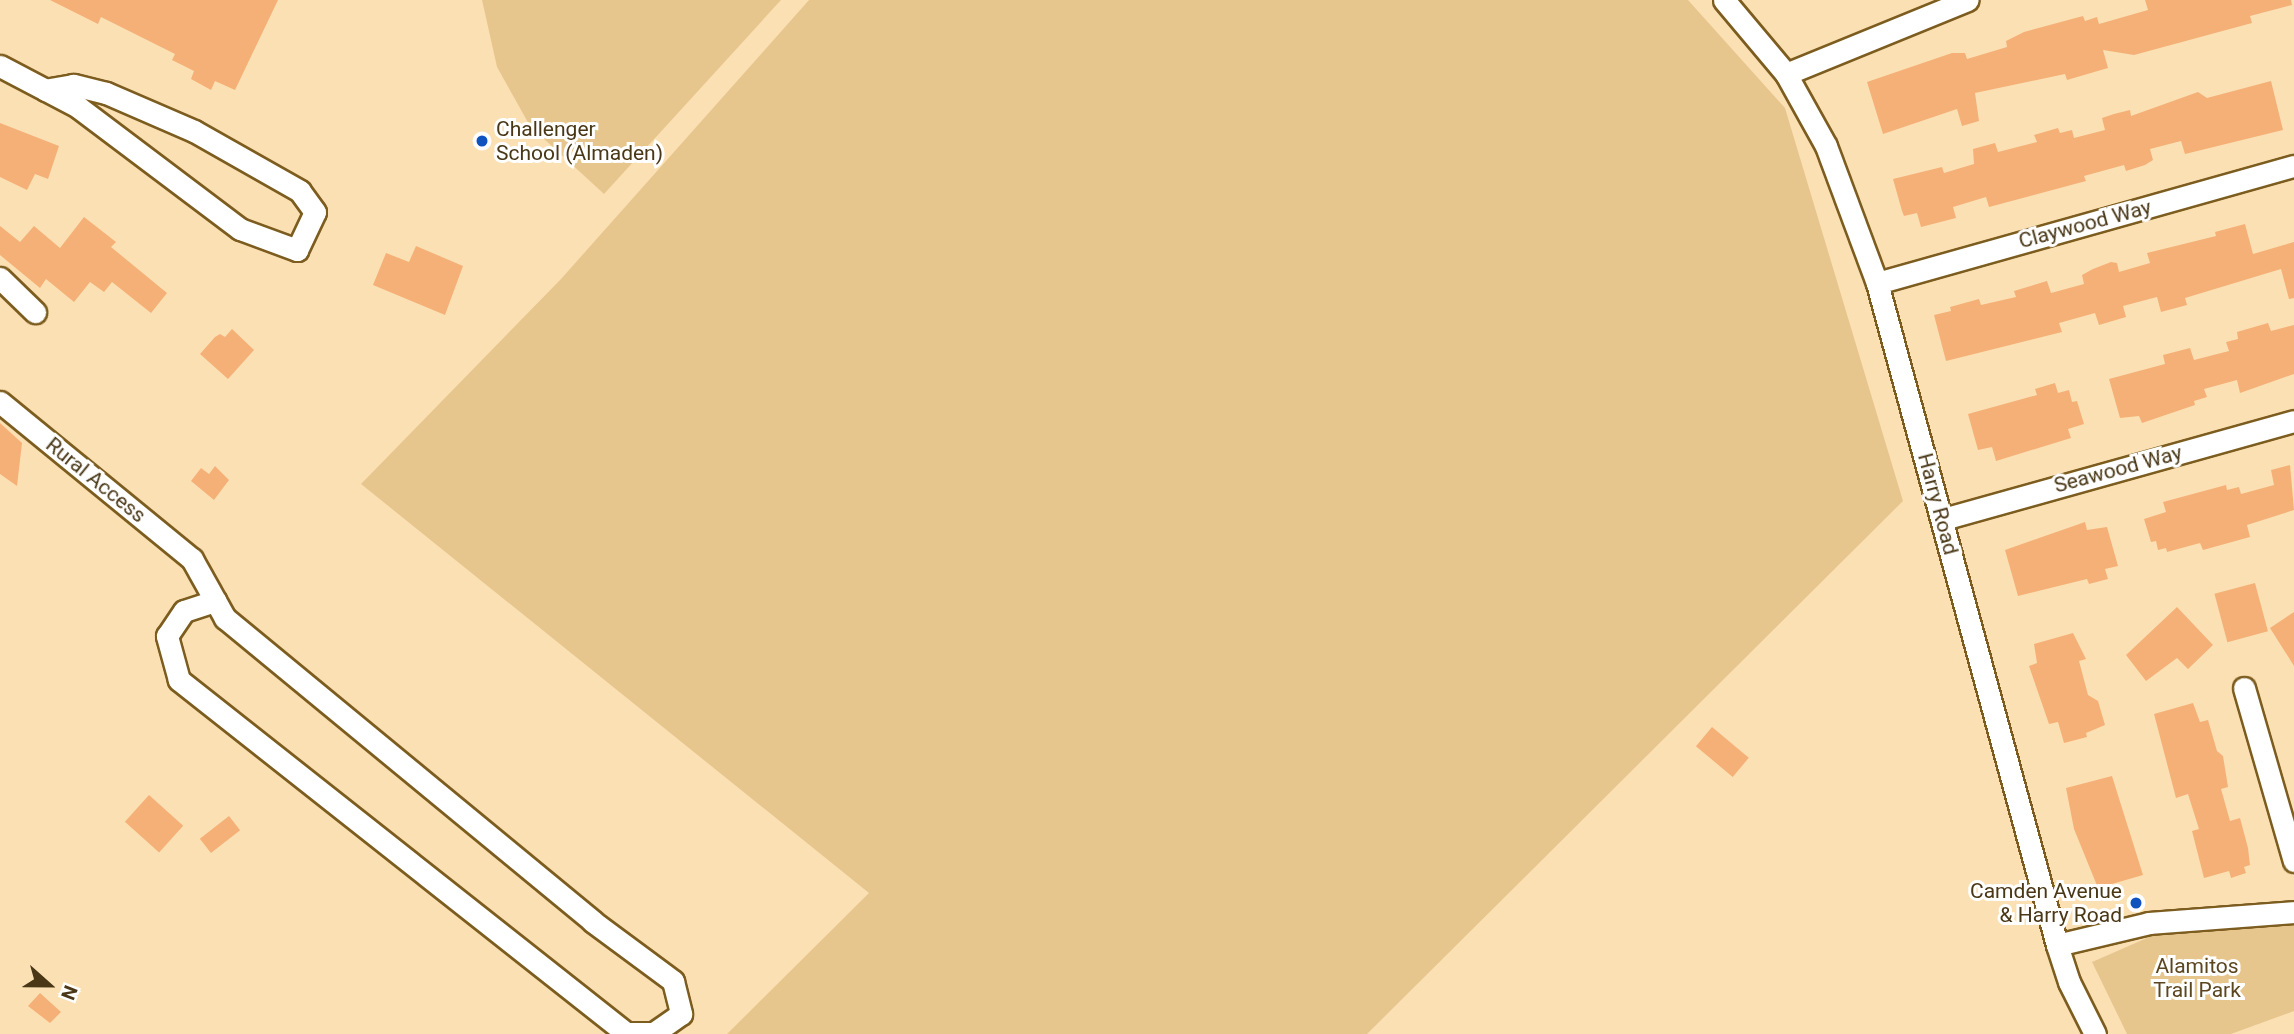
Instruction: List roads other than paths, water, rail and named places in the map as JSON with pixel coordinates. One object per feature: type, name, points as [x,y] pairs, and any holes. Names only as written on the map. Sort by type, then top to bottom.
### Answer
[{"type":"street","name":"Harry Road","points":[[1724,0],[1786,74],[1826,146],[1877,283],[2057,945],[2069,982],[2095,1034]]},
{"type":"street","points":[[1786,74],[1968,0]]},
{"type":"street","points":[[0,66],[45,90],[78,107],[240,229],[297,250],[315,212],[300,191],[194,131],[106,93],[73,85],[45,90]]},
{"type":"street","name":"Claywood Way","points":[[1877,283],[2294,166]]},
{"type":"street","points":[[0,278],[34,312]]},
{"type":"street","name":"Rural Access","points":[[0,402],[192,559],[215,601]]},
{"type":"street","name":"Seawood Way","points":[[1942,519],[2294,421]]},
{"type":"street","points":[[215,601],[225,618],[592,921],[673,981],[681,1014],[654,1033],[626,1033],[179,680],[167,636],[184,611],[215,601]]},
{"type":"street","points":[[2244,688],[2294,861]]},
{"type":"street","points":[[2057,945],[2149,923],[2294,912]]},
{"type":"place","name":"Challenger School (Almaden)","points":[[482,141]]},
{"type":"place","name":"Camden Avenue & Harry Road","points":[[2136,903]]},
{"type":"park label","name":"Alamitos Trail Park","points":[[2197,978]]}]
